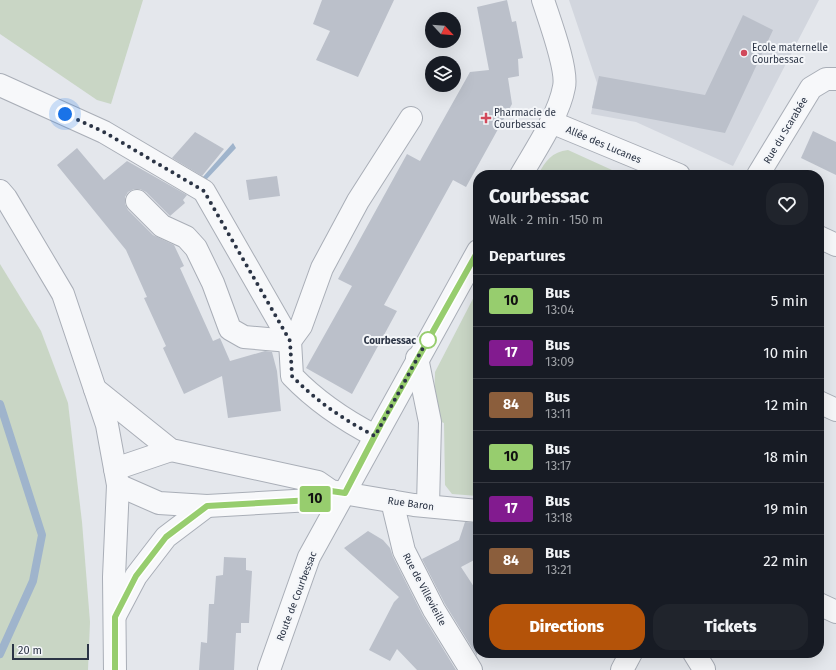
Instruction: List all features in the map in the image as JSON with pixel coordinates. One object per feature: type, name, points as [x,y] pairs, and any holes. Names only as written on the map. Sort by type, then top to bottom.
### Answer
[{"type":"street","points":[[524,170],[551,122],[565,86],[560,54],[543,0]]},
{"type":"street","name":"Rue du Scarabée","points":[[761,170],[811,88],[826,79],[836,79]]},
{"type":"street","points":[[0,85],[104,132],[204,191],[290,341],[292,376],[309,393],[351,423],[375,436]]},
{"type":"street","points":[[290,341],[301,326],[322,268],[358,201],[411,118]]},
{"type":"street","name":"Allée des Lucanes","points":[[551,122],[667,170]]},
{"type":"street","points":[[0,191],[6,198],[63,294],[107,425],[116,477],[114,577],[115,670]]},
{"type":"street","points":[[137,201],[162,226],[186,237],[196,248],[213,283],[230,329],[244,337],[290,341]]},
{"type":"street","points":[[824,239],[836,245]]},
{"type":"street","name":"Route de Courbessac","points":[[268,670],[309,557],[338,492],[375,436],[417,358],[473,260]]},
{"type":"street","points":[[417,358],[430,422],[428,506]]},
{"type":"street","points":[[95,389],[171,450],[318,482],[338,492]]},
{"type":"street","points":[[824,404],[836,410]]},
{"type":"street","points":[[116,477],[171,450]]},
{"type":"street","points":[[116,477],[159,503],[207,506],[312,500],[338,492]]},
{"type":"street","name":"Rue Baron","points":[[338,492],[428,506],[473,510]]},
{"type":"street","name":"Rue de Villevieille","points":[[392,501],[404,551],[434,610],[471,670]]},
{"type":"street","points":[[115,617],[136,576],[166,537],[207,506]]},
{"type":"street","points":[[824,606],[836,612]]},
{"type":"street","points":[[622,670],[629,658]]},
{"type":"shaded area","points":[[569,0],[819,0],[733,166],[636,122],[591,114],[597,83]]},
{"type":"green space","points":[[0,0],[143,0],[111,104],[97,100],[0,34]]},
{"type":"green space","points":[[568,150],[612,170],[540,170],[543,165],[553,155]]},
{"type":"green space","points":[[0,264],[41,331],[68,403],[82,522],[90,622],[88,670],[0,670]]},
{"type":"green space","points":[[473,299],[473,496],[452,494],[445,485],[444,423],[437,420],[434,401],[435,372]]},
{"type":"water","points":[[233,143],[236,148],[206,180],[202,178]]},
{"type":"building","points":[[322,0],[394,0],[358,77],[316,60],[330,31],[313,24]]},
{"type":"building","points":[[507,0],[512,22],[516,21],[523,58],[518,59],[519,76],[508,78],[512,104],[475,170],[473,170],[473,174],[466,187],[453,180],[384,305],[397,311],[352,394],[306,368],[352,286],[338,279],[407,154],[420,161],[459,92],[461,92],[461,88],[470,72],[489,70],[477,7]]},
{"type":"building","name":"Ecole maternelle Courbessac","points":[[743,15],[773,30],[725,133],[592,108],[599,76],[705,95]]},
{"type":"building","points":[[813,131],[836,142],[836,175],[801,158]]},
{"type":"building","points":[[195,132],[224,149],[202,176],[172,158]]},
{"type":"building","points":[[77,148],[104,180],[127,161],[187,195],[183,200],[185,203],[170,216],[146,192],[140,189],[134,189],[128,192],[125,197],[125,204],[128,210],[153,235],[174,245],[184,266],[180,268],[213,341],[220,338],[230,361],[265,351],[272,352],[277,371],[281,411],[228,418],[222,376],[184,394],[163,348],[166,346],[144,298],[147,297],[126,250],[57,165]]},
{"type":"building","points":[[277,176],[280,196],[249,200],[246,180]]},
{"type":"building","points":[[465,522],[473,523],[473,561],[461,567],[473,585],[473,650],[445,604],[422,559],[459,540]]},
{"type":"building","points":[[368,531],[383,540],[390,548],[393,557],[423,616],[456,670],[417,670],[397,649],[390,661],[369,650],[394,602],[399,597],[344,548]]},
{"type":"building","points":[[224,557],[246,558],[246,570],[252,571],[249,623],[241,623],[241,633],[236,633],[234,670],[199,670],[201,642],[207,643],[209,604],[214,604],[216,576],[223,575]]},
{"type":"waterway","points":[[0,404],[42,535],[33,581],[0,654]]},
{"type":"bus line","name":"10","points":[[115,670],[115,617],[136,576],[166,537],[207,506],[312,500],[331,491],[345,493],[417,358],[473,260]]},
{"type":"place","name":"Ecole maternelle Courbessac","points":[[744,53]]},
{"type":"place","name":"Pharmacie de Courbessac","points":[[486,118]]},
{"type":"place","name":"Courbessac","points":[[428,340]]},
{"type":"route","points":[[65,114],[104,132],[204,191],[290,341],[292,376],[309,393],[351,423],[375,436],[430,335],[428,340]]}]
